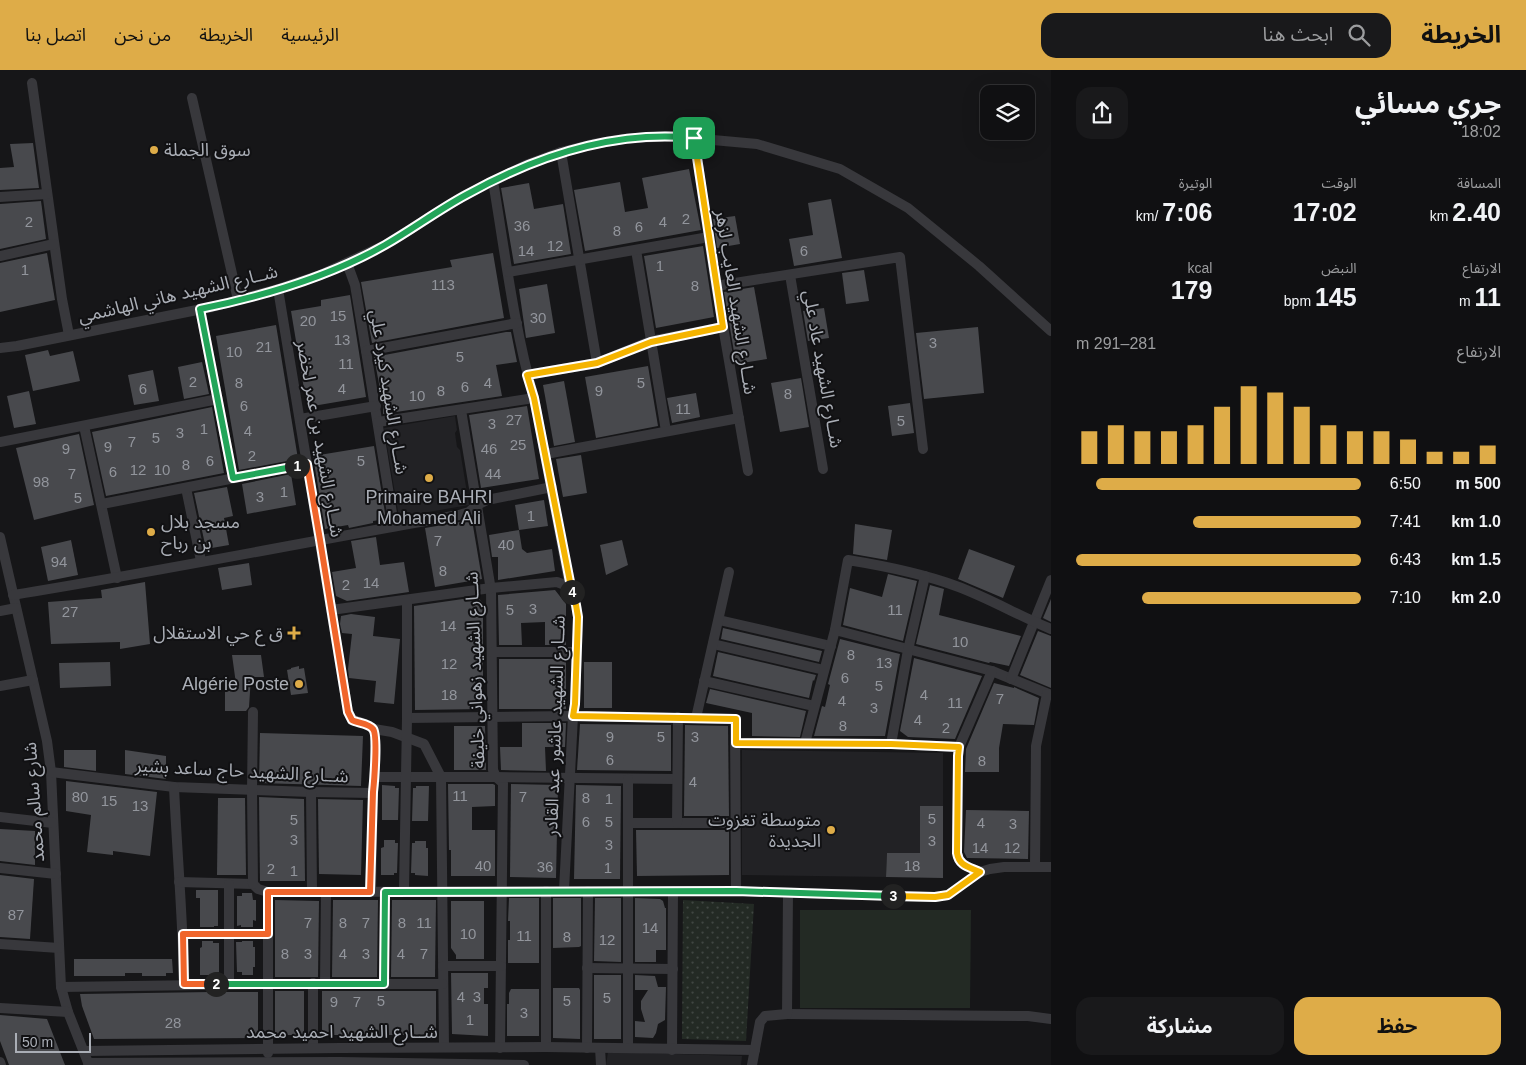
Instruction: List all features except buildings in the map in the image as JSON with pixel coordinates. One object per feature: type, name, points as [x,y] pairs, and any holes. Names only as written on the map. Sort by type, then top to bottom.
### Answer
[{"type":"street","points":[[32,82],[54,244],[69,335]]},
{"type":"street","points":[[192,98],[238,300]]},
{"type":"street","name":"شــارع الشهيد هاني الهاشمي","points":[[0,348],[200,309],[278,289],[320,275],[385,245],[465,195],[526,165],[561,152],[593,144],[623,139],[669,136],[757,144],[840,169],[908,208],[978,266],[1051,331]]},
{"type":"street","name":"شــارع الشهيد العايب لزهر","points":[[694,138],[716,286],[748,471]]},
{"type":"street","points":[[561,152],[597,363]]},
{"type":"street","name":"شــارع الشهيد عاشور عبد القادر","points":[[493,181],[527,375],[546,454],[570,586],[578,617],[564,890]]},
{"type":"street","points":[[0,197],[47,194]]},
{"type":"street","points":[[508,272],[709,237]]},
{"type":"street","points":[[0,256],[54,244]]},
{"type":"street","points":[[636,250],[666,431]]},
{"type":"street","points":[[716,286],[900,257],[922,449]]},
{"type":"street","name":"شــارع الشهيد كيرد علي","points":[[347,263],[354,285],[376,406],[394,526]]},
{"type":"street","name":"شــارع الشهيد عاد علي","points":[[790,275],[823,469]]},
{"type":"street","name":"شــارع الشهيد بن عمر لخضر","points":[[278,289],[348,712],[352,720],[374,729]]},
{"type":"street","points":[[200,309],[233,478]]},
{"type":"street","points":[[366,351],[517,323]]},
{"type":"street","points":[[527,375],[597,363],[651,342],[723,327]]},
{"type":"street","points":[[378,422],[534,398]]},
{"type":"street","points":[[0,442],[218,399]]},
{"type":"street","points":[[300,419],[376,406]]},
{"type":"street","name":"شــارع الشهيد زهواني خليفة","points":[[461,410],[491,588],[493,770],[496,777],[503,783],[500,1048]]},
{"type":"street","points":[[546,454],[739,418]]},
{"type":"street","points":[[84,426],[117,578]]},
{"type":"street","points":[[102,504],[307,464]]},
{"type":"street","points":[[13,595],[459,516],[487,500],[552,487]]},
{"type":"street","points":[[186,488],[201,562]]},
{"type":"street","name":"شارع سالم محمد","points":[[0,537],[47,741],[51,772],[61,987],[68,1012],[89,1064]]},
{"type":"street","points":[[805,743],[835,630],[848,560],[886,566],[958,587],[1051,629]]},
{"type":"street","points":[[696,718],[729,572]]},
{"type":"street","points":[[891,744],[908,650],[925,576]]},
{"type":"street","points":[[1011,679],[1051,580]]},
{"type":"street","points":[[332,610],[491,588],[557,582],[570,586]]},
{"type":"street","points":[[404,892],[407,777],[407,600]]},
{"type":"street","points":[[0,611],[16,608]]},
{"type":"street","points":[[719,620],[831,646]]},
{"type":"street","points":[[835,630],[992,671],[1049,695],[1036,746],[1035,867]]},
{"type":"street","points":[[712,644],[824,670]]},
{"type":"street","points":[[492,652],[576,652]]},
{"type":"street","points":[[980,872],[962,864],[958,860],[958,756],[959,747],[992,671]]},
{"type":"street","points":[[0,686],[33,680]]},
{"type":"street","points":[[704,681],[814,706]]},
{"type":"street","points":[[253,712],[253,884],[258,889],[268,892],[736,891],[935,897],[948,895],[980,872],[1004,867],[1051,867]]},
{"type":"street","points":[[407,718],[573,716],[736,719],[736,891]]},
{"type":"street","points":[[677,823],[678,717]]},
{"type":"street","points":[[370,892],[375,777],[374,729],[392,732],[424,744],[441,777],[444,1048]]},
{"type":"street","points":[[736,743],[891,744],[959,747]]},
{"type":"street","name":"شــارع الشهيد حاج ساعد بشير","points":[[51,772],[174,787],[311,792],[373,792]]},
{"type":"street","points":[[375,777],[677,779]]},
{"type":"street","points":[[628,779],[628,1048]]},
{"type":"street","points":[[174,787],[178,882],[183,934],[184,984]]},
{"type":"street","points":[[311,792],[312,892]]},
{"type":"street","points":[[0,817],[53,823]]},
{"type":"street","points":[[628,823],[735,824]]},
{"type":"street","points":[[0,868],[56,874]]},
{"type":"street","points":[[178,882],[253,884]]},
{"type":"street","points":[[229,884],[229,984]]},
{"type":"street","points":[[546,891],[546,1048]]},
{"type":"street","points":[[587,1048],[588,891]]},
{"type":"street","points":[[672,1050],[673,891]]},
{"type":"street","points":[[268,892],[269,1062]]},
{"type":"street","points":[[325,983],[326,892]]},
{"type":"street","points":[[384,984],[385,892]]},
{"type":"street","points":[[787,1014],[788,893]]},
{"type":"street","points":[[183,934],[268,934]]},
{"type":"street","points":[[0,944],[59,948]]},
{"type":"street","points":[[443,966],[501,966]]},
{"type":"street","points":[[587,968],[673,969]]},
{"type":"street","points":[[313,983],[313,1048]]},
{"type":"street","points":[[61,987],[184,984],[443,984]]},
{"type":"street","points":[[0,1008],[68,1012]]},
{"type":"street","points":[[752,1065],[760,1022],[765,1016],[787,1014],[1028,1016],[1051,1019]]},
{"type":"street","name":"شــارع الشهيد احميد محمد","points":[[84,1051],[268,1048],[755,1050]]},
{"type":"street","points":[[340,1048],[340,1064]]},
{"type":"street","points":[[473,1064],[474,1048]]},
{"type":"street","points":[[600,1048],[601,1065]]},
{"type":"street","points":[[209,1049],[209,1064]]},
{"type":"street","name":"شــارع الشهيد احميد محمد","points":[[89,1064],[269,1062],[524,1065]]},
{"type":"shaded area","name":"Primaire BAHRI Mohamed Ali","points":[[455,416],[457,447],[460,450],[469,505],[399,517],[384,428]]},
{"type":"shaded area","name":"متوسطة تغزوت الجديدة","points":[[742,750],[943,753],[943,806],[920,853],[887,853],[886,877],[742,875]]},
{"type":"shaded area","points":[[683,900],[754,904],[746,1041],[682,1039]]},
{"type":"shaded area","points":[[800,910],[971,910],[970,1008],[800,1008]]},
{"type":"shaded area","points":[[608,1052],[742,1056],[741,1065],[606,1065]]},
{"type":"place","name":"سوق الجملة","points":[[154,150]]},
{"type":"place","name":"Primaire BAHRI Mohamed Ali","points":[[429,478]]},
{"type":"place","name":"مسجد بلال بن رباح","points":[[151,532]]},
{"type":"place","name":"ق ع حي الاستقلال","points":[[294,633]]},
{"type":"place","name":"Algérie Poste","points":[[299,684]]},
{"type":"place","name":"متوسطة تغزوت الجديدة","points":[[831,830]]},
{"type":"route","points":[[669,136],[694,138],[723,327],[651,342],[597,363],[527,375],[546,454],[570,586],[578,617],[573,716],[736,719],[736,743],[891,744],[959,747],[958,860],[962,864],[980,872],[948,895],[935,897],[736,891],[385,892],[384,984],[184,984],[183,934],[268,934],[268,892],[370,892],[375,777],[374,729],[352,720],[348,712],[307,464],[233,478],[200,309],[278,289],[320,275],[385,245],[465,195],[526,165],[561,152],[623,139],[669,136]]}]
